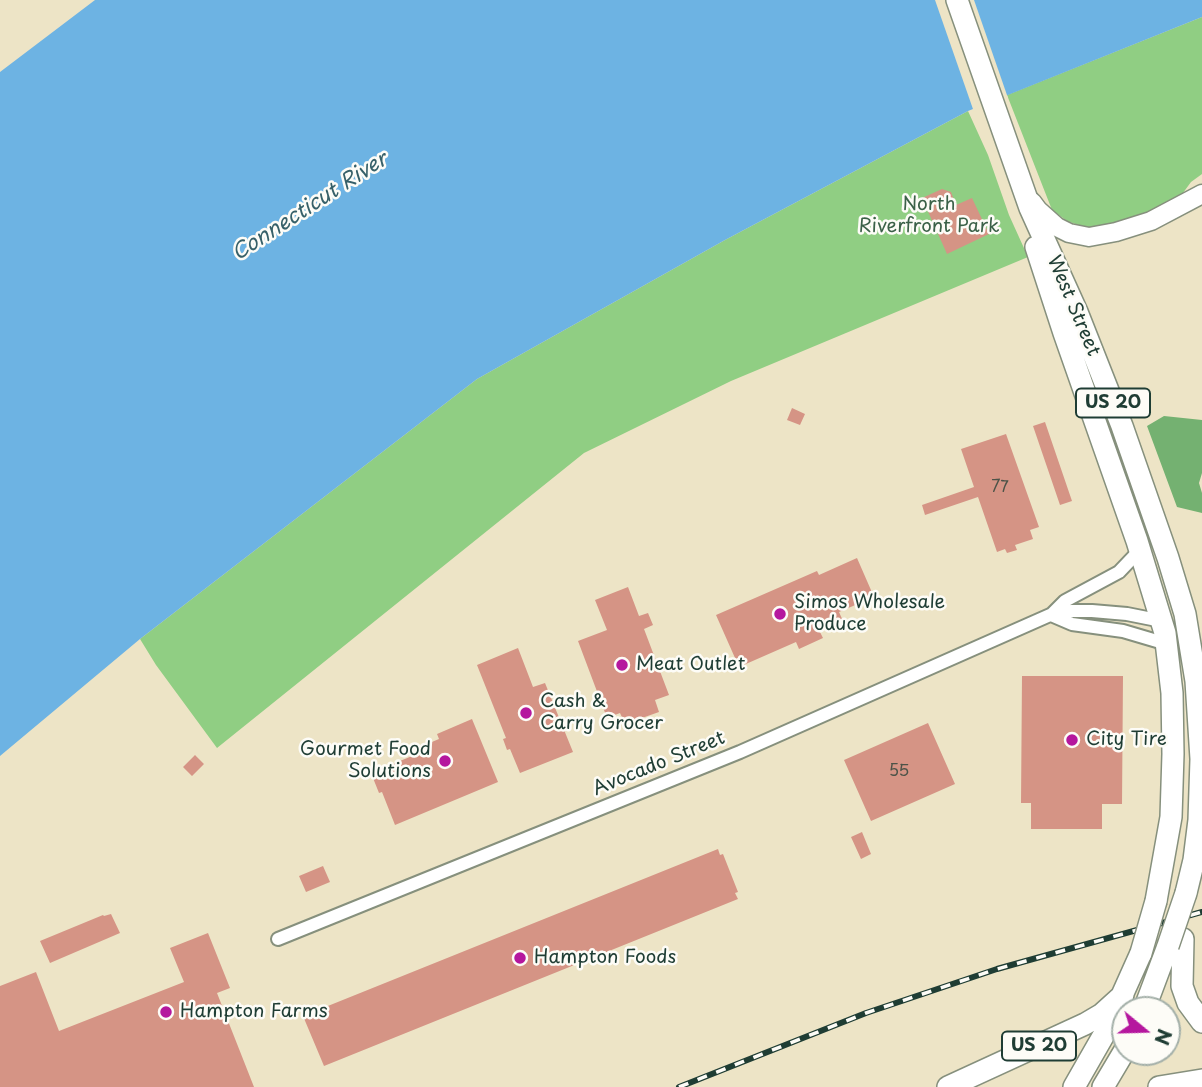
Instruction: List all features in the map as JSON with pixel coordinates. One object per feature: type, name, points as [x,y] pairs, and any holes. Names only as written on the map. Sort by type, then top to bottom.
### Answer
[{"type":"main road","name":"West Street","points":[[957,0],[1073,330],[1162,621]]},
{"type":"main road","name":"West Street","points":[[1073,330],[1122,426],[1196,645]]},
{"type":"main road","name":"US 20","points":[[948,1087],[1085,1024],[1102,1014],[1123,995],[1141,953],[1156,901],[1170,826],[1173,723],[1167,644],[1162,621]]},
{"type":"main road","name":"US 20","points":[[1151,996],[1176,943],[1194,860],[1199,820],[1201,733],[1196,645]]},
{"type":"main road","points":[[1176,943],[1182,986],[1188,1003],[1202,1022]]},
{"type":"main road","points":[[1078,1081],[1123,995]]},
{"type":"main road","points":[[1159,1087],[1202,1080]]},
{"type":"street","points":[[1019,181],[1038,210],[1052,224],[1069,233],[1083,236],[1098,236],[1134,227],[1168,214],[1202,194]]},
{"type":"street","name":"Avocado Street","points":[[1050,615],[1065,601],[1119,572],[1140,550]]},
{"type":"street","name":"Avocado Street","points":[[278,939],[740,752],[1050,615],[1092,611],[1162,621]]},
{"type":"street","points":[[1050,615],[1072,624],[1123,631],[1167,644],[1196,645]]},
{"type":"street","points":[[1162,621],[1196,645]]},
{"type":"green space","points":[[1202,17],[1202,174],[1191,182],[1180,197],[1131,221],[1093,230],[1067,221],[1052,210],[1007,95]]},
{"type":"green space","name":"North Riverfront Park","points":[[968,111],[1028,257],[731,381],[584,453],[217,748],[140,639],[477,379],[725,240]]},
{"type":"green space","points":[[1164,416],[1202,420],[1202,473],[1199,483],[1202,513],[1177,507],[1147,426]]},
{"type":"water","name":"Connecticut River","points":[[95,0],[1202,0],[1202,17],[968,111],[725,240],[477,379],[140,639],[0,756],[0,72]]},
{"type":"pier","points":[[935,0],[974,0],[1008,98],[974,112]]},
{"type":"building","points":[[942,189],[951,192],[956,205],[972,198],[989,234],[947,254],[922,198]]},
{"type":"building","points":[[792,408],[805,414],[800,425],[787,420]]},
{"type":"building","points":[[1045,422],[1072,501],[1060,505],[1033,426]]},
{"type":"building","points":[[1006,434],[1039,527],[1030,530],[1033,539],[1015,545],[1017,550],[1007,553],[1005,549],[997,552],[978,497],[925,515],[922,505],[974,487],[961,449]]},
{"type":"building","name":"Simos Wholesale Produce","points":[[857,558],[874,597],[839,612],[843,621],[820,632],[823,638],[799,649],[796,642],[739,667],[716,615],[817,571],[819,575]]},
{"type":"building","name":"Meat Outlet","points":[[628,587],[639,616],[648,613],[653,625],[644,629],[669,695],[655,700],[659,712],[625,724],[620,713],[607,718],[578,641],[607,630],[595,600]]},
{"type":"building","name":"Cash & Carry Grocer","points":[[518,648],[533,687],[545,683],[573,752],[520,773],[510,749],[507,750],[503,739],[506,738],[477,665]]},
{"type":"building","name":"City Tire","points":[[1022,676],[1123,676],[1122,804],[1102,804],[1102,829],[1031,829],[1031,803],[1021,803]]},
{"type":"building","name":"Gourmet Food Solutions","points":[[472,719],[498,782],[395,825],[371,773],[429,749],[427,744],[439,739],[437,734]]},
{"type":"building","points":[[928,723],[955,784],[871,821],[844,760]]},
{"type":"building","points":[[195,755],[204,764],[192,776],[183,767]]},
{"type":"building","points":[[862,832],[871,854],[861,859],[851,837]]},
{"type":"building","name":"Hampton Foods","points":[[718,849],[720,855],[723,854],[738,892],[735,893],[738,899],[324,1066],[303,1016]]},
{"type":"building","points":[[323,866],[330,882],[306,892],[299,876]]},
{"type":"building","points":[[111,914],[120,933],[50,963],[40,941]]},
{"type":"building","name":"Hampton Farms","points":[[208,933],[230,988],[217,993],[254,1087],[0,1087],[0,986],[36,972],[59,1031],[184,982],[170,948]]},
{"type":"railway","points":[[679,1087],[866,1013],[997,969],[1202,912]]},
{"type":"place","name":"Simos Wholesale Produce","points":[[780,614]]},
{"type":"place","name":"Meat Outlet","points":[[622,665]]},
{"type":"place","name":"Cash & Carry Grocer","points":[[526,713]]},
{"type":"place","name":"City Tire","points":[[1072,740]]},
{"type":"place","name":"Gourmet Food Solutions","points":[[445,761]]},
{"type":"place","name":"Hampton Foods","points":[[520,958]]},
{"type":"place","name":"Hampton Farms","points":[[166,1012]]}]
